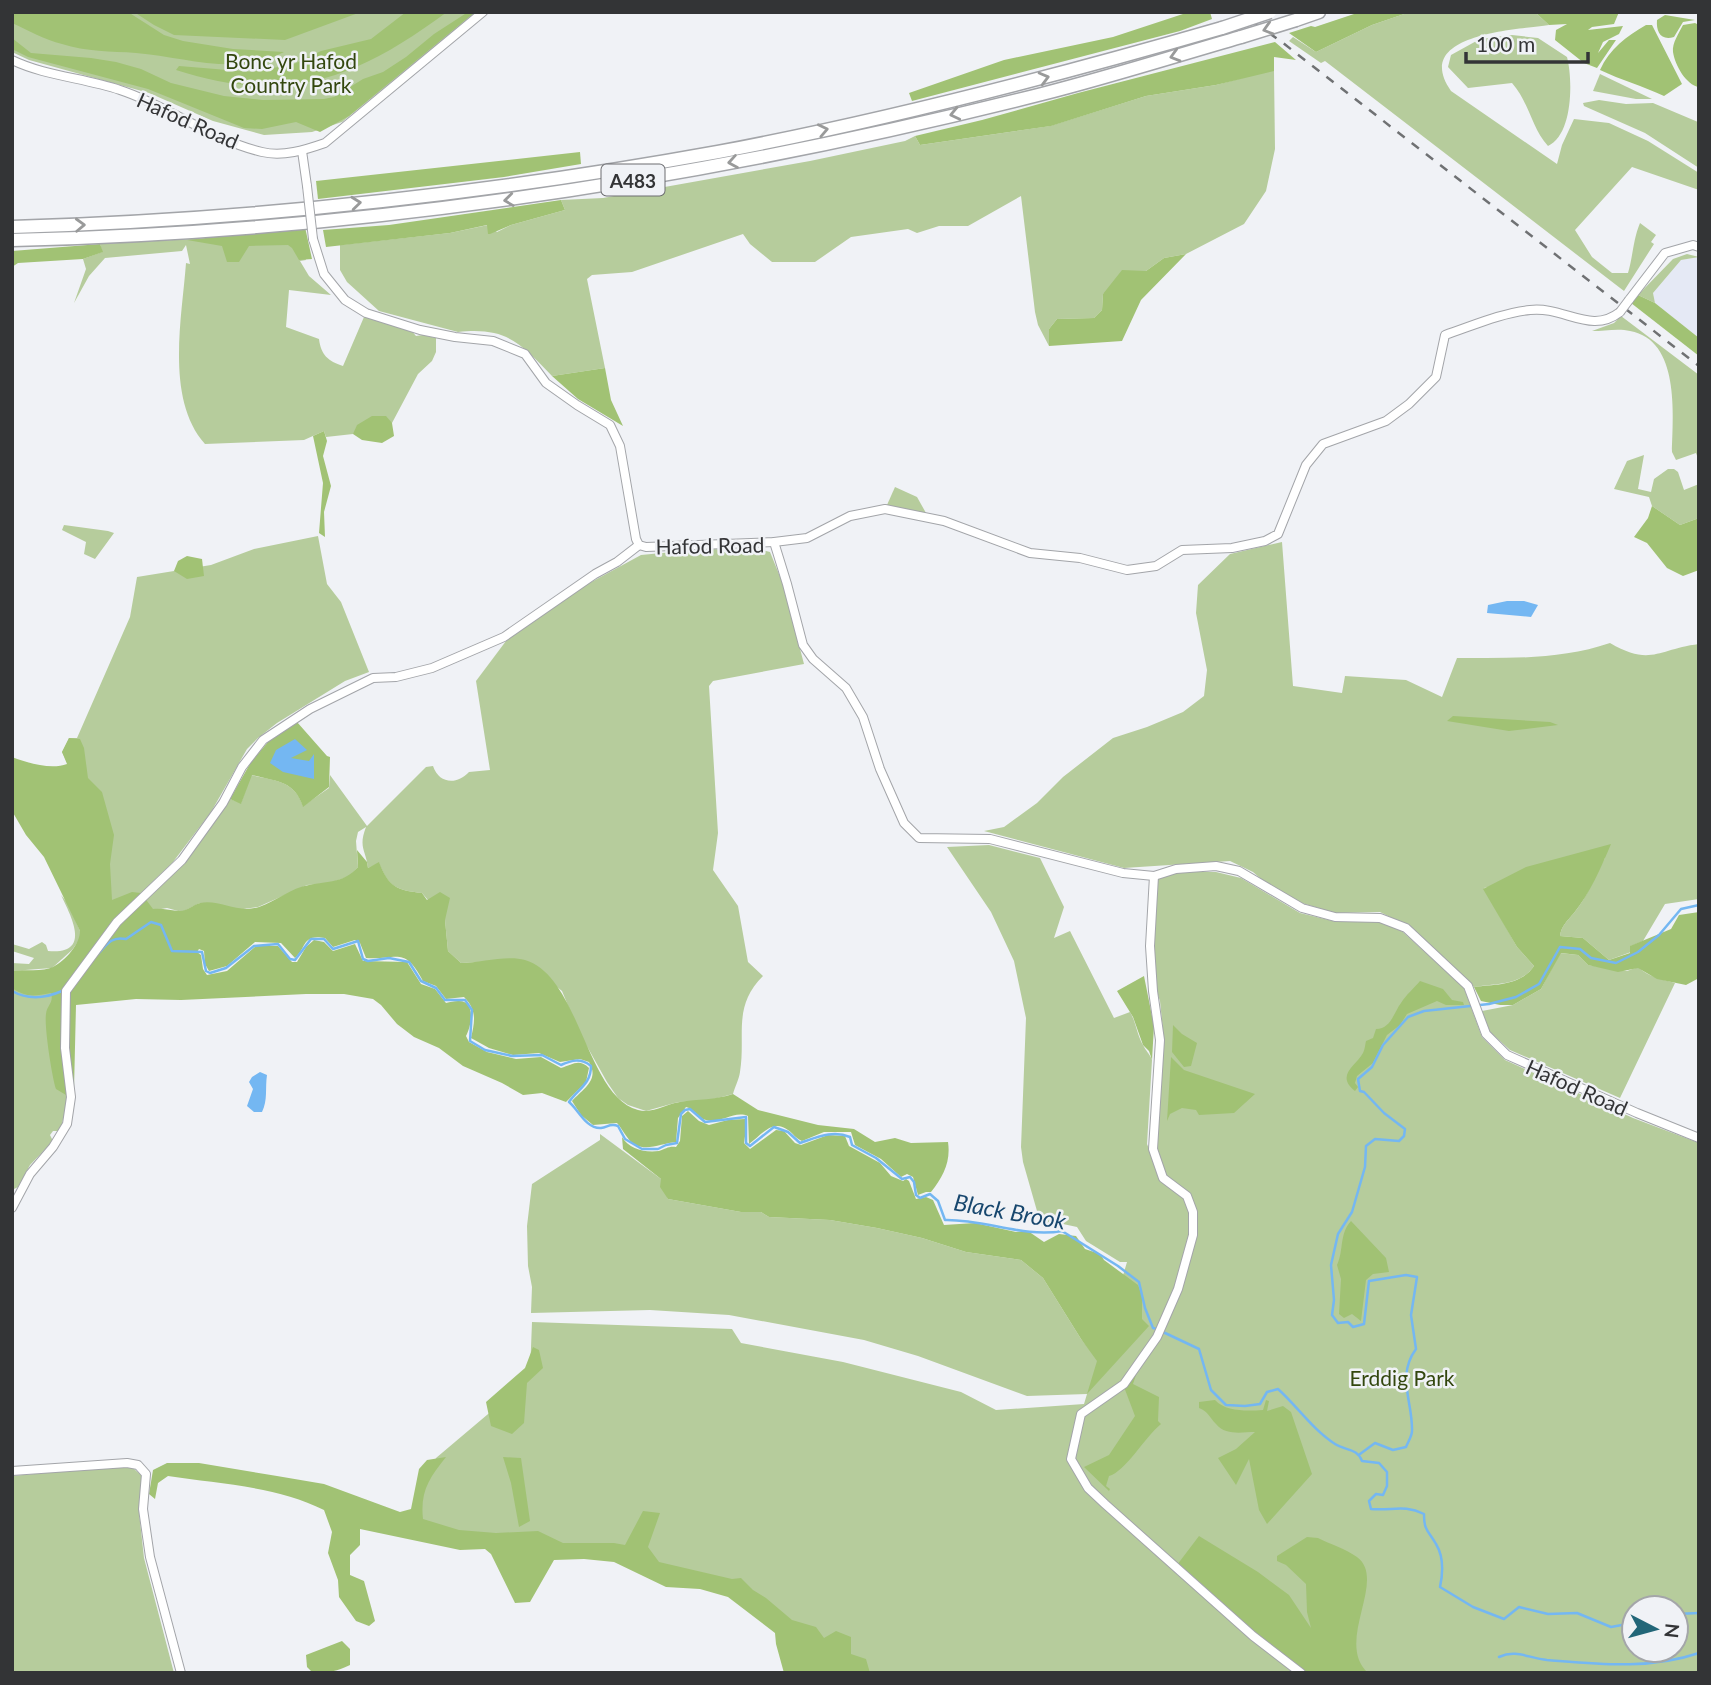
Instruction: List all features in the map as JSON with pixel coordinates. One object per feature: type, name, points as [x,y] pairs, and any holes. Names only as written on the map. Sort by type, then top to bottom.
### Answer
[{"type":"highway","name":"A483","points":[[12,227],[96,224],[291,210],[457,192],[719,151],[980,95],[1222,28],[1270,12]]},
{"type":"highway","name":"A483","points":[[12,240],[213,231],[348,218],[513,200],[656,176],[803,149],[1043,94],[1319,12]]},
{"type":"street","points":[[302,151],[325,143],[483,12]]},
{"type":"street","name":"Hafod Road","points":[[12,60],[120,90],[157,104],[219,137],[242,146],[264,152],[302,151],[313,239],[324,274],[345,300],[366,313],[420,330],[493,341],[525,354],[546,383],[610,425],[620,446],[639,545],[774,542],[788,583],[803,645],[813,659],[846,688],[863,717],[880,769],[904,823],[919,838],[989,839],[1123,873],[1154,876],[1176,869],[1216,866],[1238,871],[1302,908],[1335,917],[1380,918],[1406,928],[1468,986],[1486,1034],[1507,1055],[1699,1138]]},
{"type":"street","points":[[774,542],[807,538],[850,516],[885,509],[944,521],[1030,553],[1080,558],[1127,570],[1156,566],[1182,550],[1232,548],[1265,541],[1278,534],[1306,465],[1323,444],[1386,421],[1409,404],[1436,377],[1445,335],[1487,320],[1530,310],[1556,311],[1584,321],[1611,319],[1620,312],[1665,253],[1693,245],[1699,247]]},
{"type":"street","points":[[12,1208],[30,1174],[53,1147],[67,1124],[71,1097],[65,1048],[66,991],[117,922],[182,860],[223,803],[242,767],[263,740],[310,709],[373,678],[396,677],[432,668],[504,637],[639,545]]},
{"type":"street","points":[[1154,876],[1150,946],[1160,1041],[1153,1149],[1163,1178],[1186,1196],[1193,1212],[1193,1235],[1178,1289],[1158,1336],[1124,1384],[1081,1414],[1071,1459],[1088,1488],[1105,1504],[1253,1636],[1301,1673]]},
{"type":"street","points":[[12,1471],[127,1463],[138,1465],[146,1474],[143,1509],[150,1557],[181,1673]]},
{"type":"shaded area","points":[[1699,257],[1699,338],[1655,303],[1653,293],[1681,260]]},
{"type":"green space","name":"Bonc yr Hafod Country Park","points":[[12,12],[478,12],[342,122],[312,132],[264,135],[213,121],[149,93],[29,60],[12,52]]},
{"type":"green space","points":[[12,12],[128,12],[164,35],[183,41],[233,49],[284,52],[248,63],[230,64],[71,47],[12,23]]},
{"type":"green space","points":[[134,12],[361,12],[285,40],[174,35]]},
{"type":"green space","points":[[406,12],[447,12],[382,54],[319,80],[287,85],[252,86],[216,81],[176,70],[179,66],[252,72],[294,64],[321,51],[371,39]]},
{"type":"green space","points":[[468,12],[475,12],[349,116],[320,132],[296,122],[262,129],[244,128],[148,89],[28,57],[12,49],[12,38],[31,53],[116,62],[141,69],[171,83],[224,96],[263,100],[324,99],[334,97],[363,79],[383,72]]},
{"type":"green space","points":[[1189,12],[1210,12],[1212,19],[1180,31],[912,101],[909,93],[1004,60],[1113,37]]},
{"type":"green space","points":[[1360,12],[1410,12],[1372,25],[1316,52],[1289,33],[1315,27]]},
{"type":"green space","points":[[1410,12],[1535,12],[1549,25],[1472,38],[1455,46],[1445,57],[1442,72],[1451,91],[1557,164],[1574,119],[1609,123],[1648,141],[1699,173],[1699,190],[1632,167],[1575,230],[1592,257],[1612,273],[1628,273],[1640,223],[1656,235],[1651,242],[1654,244],[1624,291],[1325,61],[1321,63],[1289,41],[1293,37],[1316,52],[1372,25]]},
{"type":"green space","points":[[1535,12],[1619,12],[1614,24],[1588,30],[1623,26],[1619,34],[1603,42],[1598,53],[1609,40],[1616,40],[1597,68],[1584,63],[1555,40],[1556,30],[1567,24],[1549,25]]},
{"type":"green space","points":[[1665,15],[1695,20],[1683,22],[1674,37],[1666,38],[1660,34],[1657,24],[1657,20]]},
{"type":"green space","points":[[1646,25],[1652,25],[1682,84],[1664,96],[1600,70],[1619,44]]},
{"type":"green space","points":[[1683,25],[1699,25],[1699,87],[1690,83],[1682,74],[1673,52]]},
{"type":"green space","points":[[1512,35],[1538,38],[1567,57],[1570,92],[1567,119],[1556,140],[1548,146],[1512,83],[1468,88],[1448,67],[1451,55],[1480,39]]},
{"type":"green space","points":[[1275,42],[1296,60],[1274,57],[1274,71],[1216,85],[1146,96],[1051,126],[920,145],[915,136],[982,120]]},
{"type":"green space","points":[[1274,71],[1275,149],[1266,191],[1244,224],[1186,254],[1164,258],[1103,294],[1102,310],[1094,318],[1057,319],[1049,329],[1049,346],[1038,325],[1035,312],[1021,196],[968,226],[939,226],[917,233],[908,229],[851,237],[815,262],[772,262],[750,244],[743,234],[632,272],[592,275],[587,279],[605,368],[552,376],[531,354],[501,335],[475,331],[458,332],[379,311],[347,282],[340,270],[340,245],[450,233],[488,225],[497,232],[511,225],[565,210],[561,200],[603,198],[810,161],[905,141],[915,136],[920,145],[1050,126],[1146,96],[1216,85]]},
{"type":"green space","points":[[1600,74],[1652,99],[1636,99],[1593,91]]},
{"type":"green space","points":[[1599,100],[1626,104],[1653,103],[1698,122],[1699,168],[1645,133],[1584,106],[1583,103]]},
{"type":"green space","points":[[580,152],[581,164],[504,177],[318,199],[316,181]]},
{"type":"green space","points":[[561,200],[565,210],[511,225],[490,234],[487,225],[450,233],[326,247],[323,230],[389,225]]},
{"type":"green space","points":[[305,227],[312,259],[299,260],[288,245],[249,246],[239,262],[227,262],[222,246],[187,240]]},
{"type":"green space","points":[[298,237],[306,260],[300,261],[309,276],[331,295],[289,290],[286,327],[319,339],[321,349],[333,362],[343,366],[364,317],[410,329],[416,336],[436,338],[436,352],[432,361],[418,374],[392,423],[353,434],[326,437],[324,431],[304,440],[205,444],[193,426],[180,381],[182,308],[186,263],[190,264],[186,245],[182,251],[105,258],[89,276],[74,303],[86,269],[83,259],[102,252],[100,244],[209,238],[196,239]]},
{"type":"green space","points":[[100,244],[103,252],[83,259],[18,263],[12,267],[12,251]]},
{"type":"green space","points":[[1186,254],[1141,300],[1122,341],[1049,346],[1049,329],[1057,319],[1094,318],[1102,310],[1103,294],[1122,270],[1146,271],[1164,258]]},
{"type":"green space","points":[[1687,254],[1699,257],[1681,260],[1653,293],[1655,303],[1638,295],[1673,259]]},
{"type":"green space","points":[[1638,295],[1655,303],[1699,338],[1699,356],[1631,303]]},
{"type":"green space","points":[[1621,316],[1699,375],[1699,461],[1696,453],[1676,460],[1672,452],[1670,381],[1666,363],[1658,348],[1646,337],[1630,331],[1592,331],[1614,323]]},
{"type":"green space","points":[[605,368],[611,400],[623,426],[578,399],[552,376]]},
{"type":"green space","points":[[372,416],[386,416],[392,423],[394,436],[382,443],[362,440],[353,434],[357,425]]},
{"type":"green space","points":[[324,431],[327,441],[323,456],[331,486],[324,512],[325,537],[319,533],[323,483],[313,436]]},
{"type":"green space","points":[[1644,455],[1638,489],[1651,492],[1654,479],[1668,469],[1674,469],[1678,472],[1684,490],[1699,484],[1699,518],[1680,525],[1652,506],[1649,497],[1614,489],[1627,461]]},
{"type":"green space","points":[[895,487],[917,497],[926,513],[887,505]]},
{"type":"green space","points":[[1652,506],[1680,525],[1699,518],[1699,570],[1683,576],[1667,568],[1647,543],[1634,537],[1648,518]]},
{"type":"green space","points":[[64,525],[114,533],[95,559],[84,554],[86,542],[62,530]]},
{"type":"green space","points":[[318,536],[327,584],[341,602],[369,672],[345,681],[277,723],[258,738],[247,749],[211,812],[173,862],[141,893],[100,911],[68,764],[62,752],[69,738],[77,738],[130,617],[137,577],[211,565],[254,549]]},
{"type":"green space","points":[[1282,542],[1293,686],[1342,693],[1345,676],[1406,680],[1442,697],[1457,658],[1553,655],[1610,643],[1635,654],[1645,655],[1699,644],[1699,899],[1665,904],[1643,941],[1631,946],[1631,952],[1609,960],[1583,938],[1560,936],[1563,926],[1583,900],[1605,858],[1484,888],[1517,947],[1534,966],[1515,980],[1474,987],[1408,926],[1380,912],[1335,913],[1302,903],[1230,861],[1124,868],[984,831],[1004,827],[1037,803],[1063,777],[1113,738],[1183,712],[1204,696],[1207,670],[1196,613],[1198,585],[1230,554]]},
{"type":"green space","points":[[704,549],[770,552],[783,584],[804,664],[713,681],[709,686],[718,833],[713,870],[738,906],[748,962],[763,976],[753,988],[744,1010],[740,1072],[733,1094],[706,1101],[678,1102],[646,1111],[628,1105],[618,1098],[579,1032],[562,991],[524,960],[461,963],[448,951],[445,920],[422,893],[394,886],[379,863],[368,868],[363,844],[366,827],[358,832],[358,867],[350,876],[330,883],[307,885],[258,907],[236,910],[200,903],[182,912],[167,908],[132,914],[185,863],[230,799],[241,803],[251,775],[289,786],[303,806],[329,788],[330,775],[367,826],[426,767],[433,766],[439,776],[449,781],[459,779],[469,772],[490,770],[476,681],[506,641],[584,586],[641,555]]},
{"type":"green space","points":[[187,556],[202,559],[204,576],[187,579],[174,571],[178,561]]},
{"type":"green space","points":[[1453,716],[1550,722],[1558,725],[1509,731],[1447,721]]},
{"type":"green space","points":[[297,722],[330,757],[329,787],[303,807],[295,792],[284,783],[252,775],[241,804],[230,799],[251,762],[268,742]]},
{"type":"green space","points":[[69,738],[80,739],[84,748],[88,778],[102,792],[114,835],[110,864],[112,900],[132,892],[141,893],[153,909],[183,911],[207,902],[251,909],[302,887],[347,876],[358,867],[357,850],[367,862],[368,868],[379,862],[394,886],[422,893],[427,900],[440,892],[450,898],[445,920],[448,951],[461,963],[518,959],[544,970],[559,988],[606,1083],[620,1100],[638,1110],[649,1111],[680,1102],[733,1094],[758,1110],[818,1125],[854,1129],[875,1142],[895,1138],[911,1143],[948,1142],[947,1163],[942,1175],[931,1192],[918,1195],[913,1177],[907,1174],[901,1177],[881,1159],[855,1145],[851,1132],[824,1132],[802,1141],[788,1130],[777,1126],[767,1129],[749,1144],[748,1116],[738,1115],[712,1121],[700,1117],[686,1107],[678,1118],[676,1142],[650,1147],[638,1146],[632,1143],[617,1123],[593,1125],[581,1115],[572,1101],[591,1079],[593,1074],[589,1062],[580,1059],[560,1062],[539,1053],[513,1055],[489,1048],[471,1038],[474,1016],[464,997],[446,999],[436,986],[423,981],[411,963],[400,957],[366,958],[360,943],[355,940],[333,947],[325,938],[312,938],[295,958],[281,943],[255,942],[227,966],[209,971],[205,964],[204,951],[199,949],[197,952],[201,955],[203,969],[207,975],[227,971],[256,946],[278,946],[292,962],[297,962],[314,940],[324,942],[333,951],[355,944],[363,961],[407,962],[421,984],[435,989],[446,1003],[458,1001],[468,1005],[471,1021],[466,1036],[469,1042],[487,1052],[516,1059],[541,1057],[561,1068],[582,1063],[589,1068],[586,1082],[566,1102],[542,1093],[523,1095],[463,1066],[439,1048],[414,1037],[373,999],[344,994],[306,994],[181,1000],[136,999],[76,1005],[74,1089],[66,1095],[56,1089],[52,1074],[46,1020],[51,993],[31,995],[17,991],[12,988],[12,971],[53,967],[71,951],[78,941],[80,931],[44,857],[26,835],[12,811],[12,757],[47,766],[67,764],[62,752]]},
{"type":"green space","points":[[1611,844],[1590,889],[1563,926],[1560,936],[1583,938],[1609,960],[1630,953],[1630,946],[1671,929],[1679,915],[1699,912],[1699,978],[1686,985],[1657,979],[1638,968],[1618,972],[1588,965],[1578,955],[1561,953],[1541,989],[1513,1005],[1481,1001],[1474,987],[1515,981],[1534,966],[1517,947],[1483,889],[1526,867]]},
{"type":"green space","name":"Erddig Park","points":[[989,845],[1040,858],[1064,907],[1054,938],[1070,931],[1114,1018],[1130,1012],[1152,1060],[1147,1144],[1154,1161],[1164,1040],[1156,989],[1153,944],[1158,879],[1177,871],[1216,872],[1241,878],[1300,913],[1337,922],[1380,920],[1403,932],[1464,988],[1482,1037],[1505,1060],[1633,1118],[1699,1143],[1699,1673],[873,1673],[839,1657],[760,1602],[633,1563],[412,1529],[415,1507],[436,1458],[494,1409],[530,1373],[532,1322],[732,1329],[741,1343],[843,1362],[961,1392],[996,1410],[1084,1404],[1087,1394],[1027,1396],[918,1356],[864,1340],[729,1315],[650,1310],[531,1313],[532,1287],[528,1266],[527,1226],[532,1184],[600,1140],[600,1134],[661,1179],[668,1199],[741,1212],[761,1212],[769,1217],[830,1220],[877,1228],[966,1252],[1021,1260],[1043,1278],[1081,1339],[1098,1360],[1127,1262],[1120,1262],[1086,1241],[1077,1227],[1063,1224],[1046,1229],[1041,1225],[1021,1147],[1026,1018],[1014,961],[991,912],[947,847]]},
{"type":"green space","points":[[61,895],[69,905],[80,931],[80,939],[52,968],[12,971],[12,963],[29,964],[34,958],[12,951],[12,944],[29,949],[42,942],[48,951],[62,951],[74,941],[73,924]]},
{"type":"green space","points":[[1560,953],[1578,955],[1588,965],[1627,971],[1638,967],[1651,975],[1675,983],[1620,1098],[1510,1050],[1490,1032],[1482,1011],[1513,1005],[1541,989]]},
{"type":"green space","points":[[1144,976],[1154,1026],[1152,1060],[1143,1045],[1133,1017],[1117,991]]},
{"type":"green space","points":[[12,981],[54,987],[67,1104],[60,1131],[53,1131],[50,1135],[53,1141],[30,1165],[18,1187],[12,1190]]},
{"type":"green space","points":[[1420,981],[1443,989],[1452,1000],[1463,1002],[1464,1005],[1446,1005],[1437,1001],[1407,1014],[1400,1025],[1387,1035],[1373,1063],[1357,1076],[1355,1083],[1358,1087],[1355,1091],[1349,1085],[1347,1075],[1363,1053],[1366,1041],[1373,1038],[1376,1029],[1389,1023],[1403,1000]]},
{"type":"green space","points":[[1173,1025],[1197,1043],[1191,1066],[1184,1067],[1172,1052]]},
{"type":"green space","points":[[1171,1057],[1184,1070],[1255,1094],[1234,1113],[1199,1115],[1196,1110],[1182,1108],[1170,1114],[1167,1121]]},
{"type":"green space","points":[[688,1111],[699,1121],[709,1125],[745,1119],[747,1123],[744,1143],[750,1149],[776,1130],[784,1131],[795,1143],[801,1145],[828,1135],[845,1136],[849,1146],[880,1163],[891,1176],[909,1181],[916,1199],[926,1197],[933,1200],[944,1225],[975,1223],[1016,1232],[1028,1231],[1044,1242],[1059,1234],[1076,1236],[1085,1249],[1100,1254],[1104,1260],[1138,1285],[1142,1296],[1142,1319],[1149,1326],[1087,1394],[1097,1361],[1043,1278],[1021,1260],[966,1252],[877,1228],[830,1220],[769,1217],[761,1212],[741,1212],[668,1199],[660,1187],[661,1179],[623,1149],[622,1137],[629,1145],[643,1151],[676,1147],[680,1141],[682,1116]]},
{"type":"green space","points":[[1351,1221],[1386,1258],[1389,1272],[1373,1274],[1366,1280],[1361,1321],[1352,1314],[1344,1318],[1339,1314],[1341,1279],[1337,1265],[1343,1237]]},
{"type":"green space","points":[[533,1347],[539,1350],[543,1368],[527,1383],[524,1423],[512,1434],[491,1426],[486,1402],[525,1368]]},
{"type":"green space","points":[[1137,1372],[1133,1384],[1159,1397],[1158,1421],[1161,1424],[1122,1468],[1109,1476],[1106,1486],[1109,1491],[1084,1467],[1109,1455],[1135,1416],[1124,1387]]},
{"type":"green space","points":[[1215,1400],[1231,1409],[1250,1411],[1263,1410],[1266,1400],[1269,1401],[1267,1411],[1283,1406],[1291,1412],[1312,1474],[1267,1524],[1259,1510],[1249,1459],[1236,1485],[1218,1458],[1236,1449],[1255,1432],[1234,1432],[1220,1428],[1199,1408],[1199,1402]]},
{"type":"green space","points":[[446,1457],[424,1493],[423,1519],[459,1530],[496,1533],[538,1531],[563,1543],[625,1545],[643,1511],[660,1513],[648,1547],[659,1562],[732,1579],[741,1578],[792,1620],[816,1627],[824,1638],[836,1631],[851,1637],[851,1654],[866,1659],[870,1673],[784,1673],[775,1633],[728,1597],[700,1589],[666,1587],[614,1562],[554,1560],[530,1602],[515,1603],[491,1554],[485,1549],[460,1550],[360,1529],[360,1545],[350,1555],[350,1575],[364,1581],[375,1621],[369,1626],[356,1621],[339,1597],[338,1580],[328,1553],[332,1532],[324,1510],[267,1491],[168,1476],[158,1483],[155,1499],[149,1494],[153,1470],[167,1463],[199,1463],[324,1484],[400,1512],[411,1509],[419,1469],[427,1460]]},
{"type":"green space","points":[[503,1457],[521,1458],[530,1521],[519,1527],[511,1483]]},
{"type":"green space","points":[[122,1466],[133,1468],[142,1476],[139,1512],[144,1558],[174,1673],[12,1673],[12,1476]]},
{"type":"green space","points":[[1199,1536],[1258,1572],[1289,1595],[1311,1628],[1307,1612],[1306,1584],[1286,1565],[1277,1561],[1277,1556],[1307,1537],[1318,1538],[1357,1557],[1365,1567],[1367,1580],[1356,1645],[1359,1660],[1368,1673],[1307,1673],[1264,1642],[1177,1565]]},
{"type":"green space","points":[[342,1641],[350,1649],[350,1665],[318,1673],[313,1673],[307,1667],[306,1655]]},
{"type":"water","points":[[1524,601],[1538,605],[1531,617],[1487,613],[1488,605]]},
{"type":"water","points":[[295,739],[307,750],[291,758],[309,761],[314,754],[314,779],[283,772],[270,763],[276,750]]},
{"type":"water","points":[[260,1072],[267,1075],[265,1103],[262,1112],[254,1112],[247,1106],[253,1089],[249,1082]]},
{"type":"waterway","points":[[1360,1454],[1375,1443],[1393,1450],[1406,1447],[1411,1435],[1412,1420],[1406,1379],[1410,1359],[1416,1349],[1411,1315],[1417,1277],[1406,1275],[1369,1281],[1364,1324],[1353,1327],[1348,1322],[1338,1323],[1332,1315],[1334,1300],[1331,1265],[1338,1234],[1352,1212],[1365,1167],[1366,1146],[1375,1139],[1399,1141],[1404,1136],[1405,1129],[1360,1091],[1358,1079],[1372,1067],[1383,1045],[1408,1017],[1424,1011],[1489,1004],[1516,997],[1539,984],[1560,947],[1580,949],[1591,958],[1616,963],[1638,952],[1659,935],[1681,909],[1699,905]]},
{"type":"waterway","name":"Black Brook","points":[[98,954],[110,942],[126,939],[151,922],[161,925],[172,951],[202,952],[206,971],[210,973],[226,968],[254,946],[278,944],[290,959],[295,960],[311,939],[324,939],[333,949],[358,941],[363,959],[368,961],[389,958],[409,962],[421,981],[436,988],[445,1000],[465,1000],[472,1010],[470,1041],[485,1050],[512,1056],[542,1055],[561,1065],[576,1061],[591,1066],[586,1082],[569,1102],[591,1125],[601,1128],[618,1126],[625,1139],[642,1149],[658,1149],[677,1143],[681,1114],[690,1109],[705,1122],[746,1117],[746,1143],[750,1146],[774,1127],[788,1132],[800,1143],[831,1134],[850,1137],[852,1145],[876,1158],[902,1179],[910,1177],[914,1182],[916,1195],[920,1198],[930,1194],[938,1201],[945,1220],[1033,1232],[1062,1231],[1118,1266],[1139,1282],[1145,1308],[1153,1328],[1157,1329]]},
{"type":"waterway","name":"Black Brook","points":[[12,991],[37,997],[62,991]]},
{"type":"waterway","name":"Black Brook","points":[[1163,1332],[1199,1349],[1211,1390],[1226,1405],[1260,1404],[1267,1392],[1278,1389],[1327,1438],[1354,1452],[1362,1461],[1379,1463],[1387,1472],[1387,1486],[1383,1495],[1376,1494],[1369,1501],[1371,1509],[1404,1509],[1424,1514],[1426,1527],[1442,1560],[1440,1587],[1473,1607],[1504,1619],[1519,1607],[1548,1614],[1577,1613],[1611,1627],[1620,1625]]},
{"type":"waterway","name":"Black Brook","points":[[1690,1613],[1699,1613]]},
{"type":"waterway","points":[[1499,1657],[1517,1654],[1547,1660],[1642,1664],[1699,1653]]},
{"type":"railway","points":[[1240,12],[1699,366]]}]
